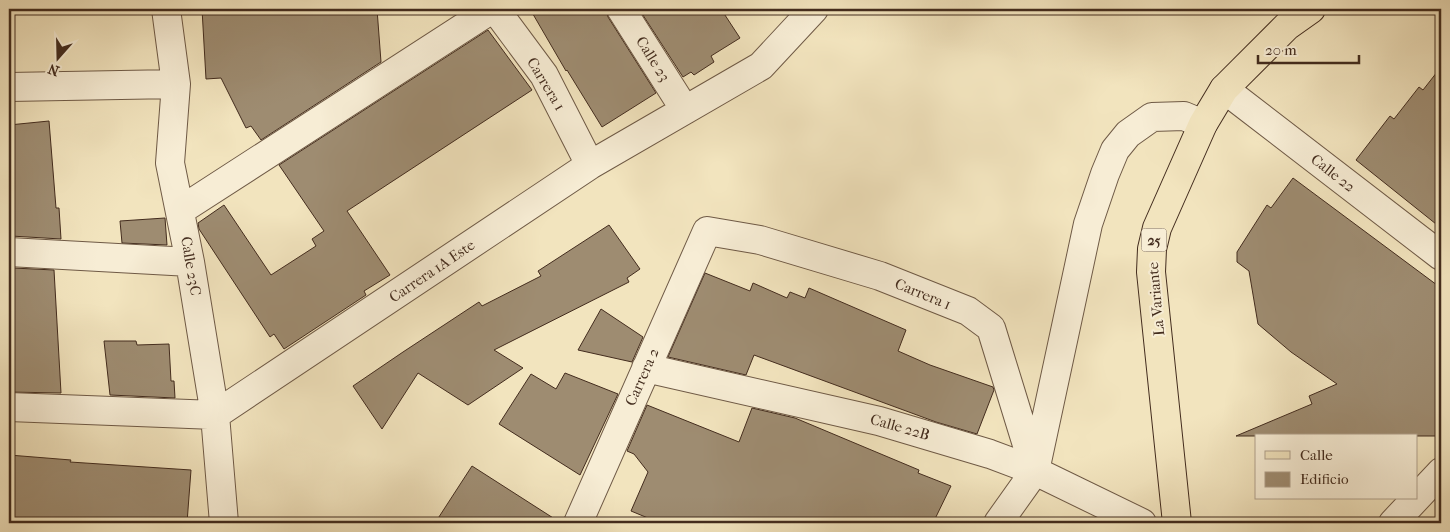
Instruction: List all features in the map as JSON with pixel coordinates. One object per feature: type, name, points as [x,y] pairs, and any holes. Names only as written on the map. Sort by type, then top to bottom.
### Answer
[{"type":"main road","name":"La Variante","points":[[1178,523],[1151,272],[1152,249],[1157,228],[1203,124],[1224,89],[1287,26],[1311,9]]},
{"type":"street","name":"Calle 23C","points":[[166,9],[176,84],[170,162],[181,210],[215,415],[224,523]]},
{"type":"street","points":[[181,210],[494,9]]},
{"type":"street","name":"Carrera 1","points":[[494,9],[544,75],[590,165]]},
{"type":"street","name":"Calle 23","points":[[621,9],[685,110]]},
{"type":"street","name":"Carrera 1A Este","points":[[215,415],[590,165],[761,66],[814,9]]},
{"type":"street","points":[[9,87],[176,84]]},
{"type":"street","name":"Calle 22","points":[[1224,89],[1441,256]]},
{"type":"street","points":[[998,523],[1035,471],[1088,224],[1115,150],[1128,134],[1152,117],[1184,116],[1203,124]]},
{"type":"street","name":"Carrera 1","points":[[706,231],[760,240],[880,276],[968,311],[991,328],[1035,471]]},
{"type":"street","name":"Carrera 2","points":[[578,523],[706,231]]},
{"type":"street","points":[[9,252],[190,262]]},
{"type":"street","name":"Calle 22B","points":[[646,368],[879,420],[990,454],[1035,471],[1142,523]]},
{"type":"street","points":[[9,407],[215,415]]},
{"type":"street","points":[[1418,496],[1441,472]]},
{"type":"street","points":[[1393,523],[1415,500]]},
{"type":"building","points":[[202,9],[377,9],[381,62],[261,140],[251,126],[246,128],[221,78],[206,79]]},
{"type":"building","points":[[530,9],[606,9],[608,17],[656,93],[602,127],[566,71]]},
{"type":"building","points":[[639,9],[721,9],[740,38],[711,56],[714,62],[694,75],[691,72],[683,77]]},
{"type":"building","points":[[488,30],[532,90],[347,211],[390,275],[364,291],[366,295],[284,349],[274,334],[270,337],[199,229],[198,223],[224,205],[271,275],[316,246],[312,239],[324,231],[279,165]]},
{"type":"building","points":[[1441,67],[1441,228],[1356,160],[1390,116],[1394,119],[1419,87],[1423,90]]},
{"type":"building","points":[[49,121],[56,208],[59,208],[61,239],[11,236],[9,212],[12,212],[9,181],[9,125]]},
{"type":"building","points":[[1293,178],[1441,288],[1441,436],[1418,436],[1418,434],[1255,434],[1255,436],[1236,436],[1312,404],[1309,396],[1337,384],[1291,352],[1258,324],[1249,271],[1237,262],[1237,252],[1267,205],[1271,208]]},
{"type":"building","points":[[165,218],[167,245],[122,243],[120,221]]},
{"type":"building","points":[[609,225],[640,269],[627,278],[629,282],[494,350],[523,368],[468,405],[418,373],[382,429],[353,386],[479,302],[482,306],[541,276],[538,271]]},
{"type":"building","points":[[13,268],[54,270],[61,393],[9,392],[9,270]]},
{"type":"building","points":[[705,273],[750,291],[753,283],[787,298],[790,292],[805,298],[809,288],[906,330],[898,351],[930,365],[993,387],[994,390],[977,434],[936,422],[754,355],[746,375],[668,357]]},
{"type":"building","points":[[601,309],[643,337],[632,362],[578,350]]},
{"type":"building","points":[[104,341],[136,341],[137,345],[169,344],[171,381],[174,381],[175,398],[110,395]]},
{"type":"building","points":[[565,373],[618,394],[580,475],[499,424],[531,374],[556,389]]},
{"type":"building","points":[[647,405],[739,442],[752,408],[795,418],[919,470],[918,473],[951,486],[933,523],[660,523],[631,511],[648,472],[634,454],[627,451]]},
{"type":"building","points":[[9,455],[71,460],[70,462],[191,470],[187,523],[55,523],[9,519]]},
{"type":"building","points":[[472,466],[561,523],[435,523]]}]
